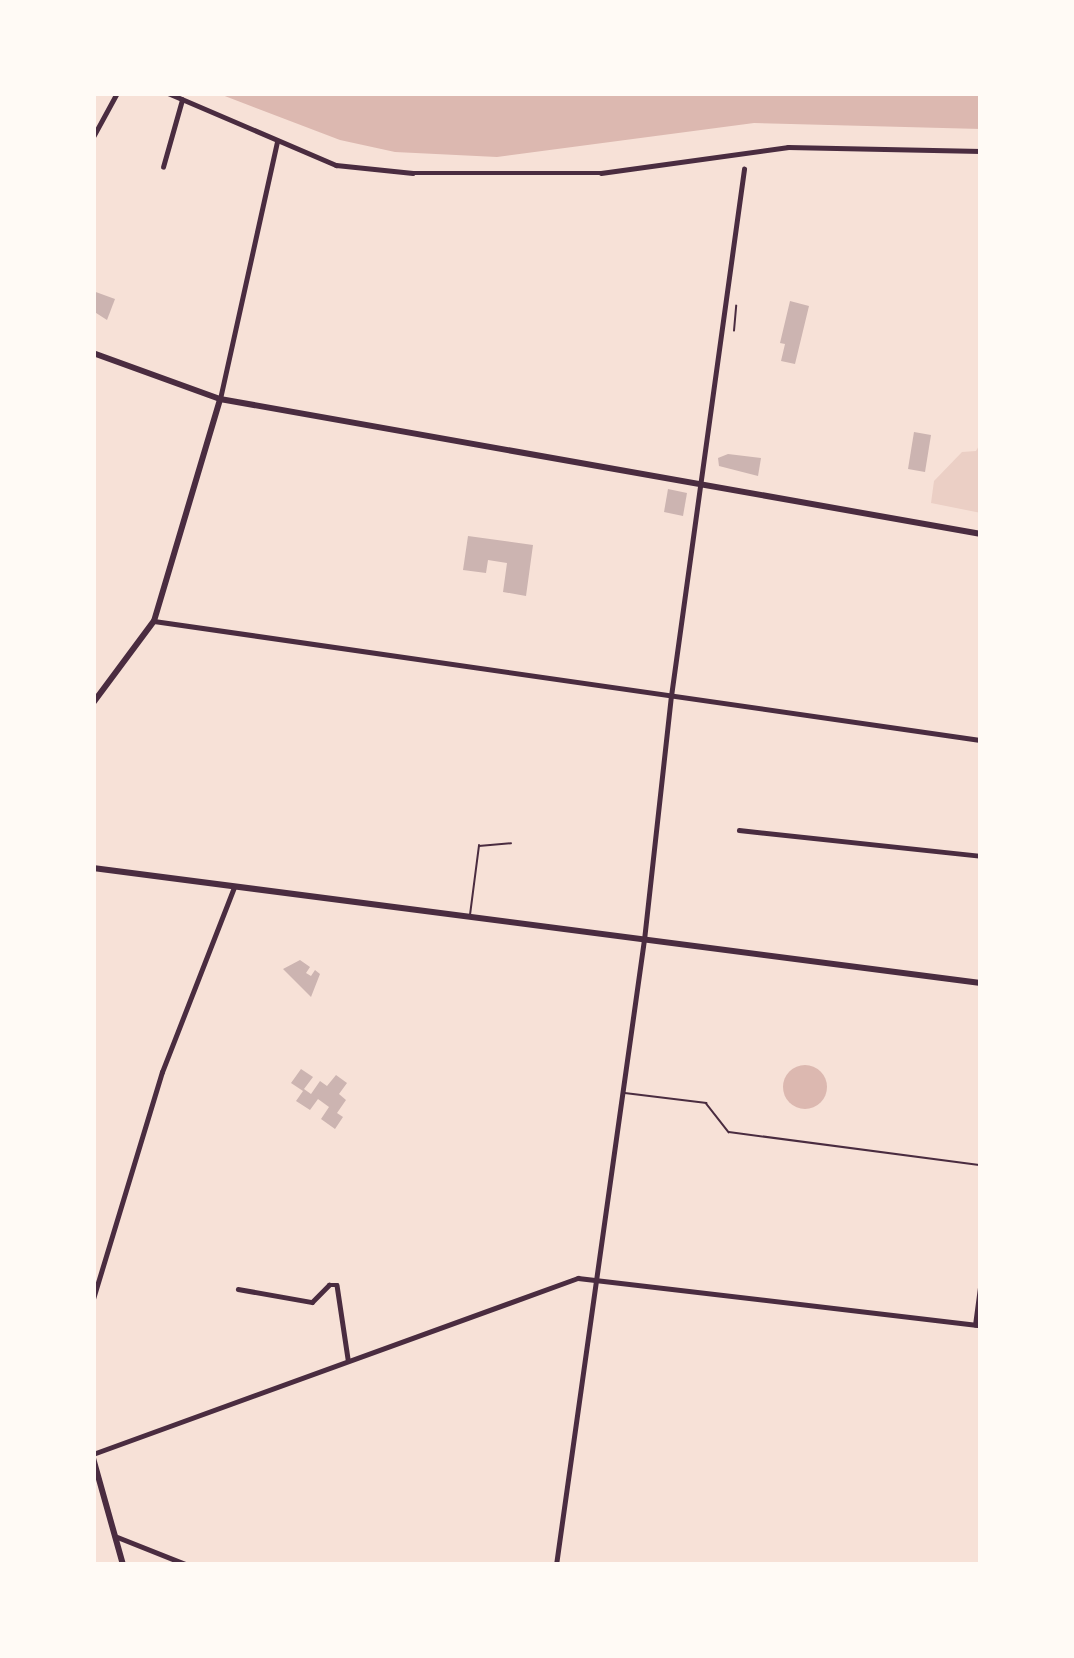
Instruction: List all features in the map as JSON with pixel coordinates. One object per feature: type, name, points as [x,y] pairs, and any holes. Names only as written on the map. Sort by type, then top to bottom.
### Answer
[{"type":"street","points":[[93,137],[117,93]]},
{"type":"street","points":[[168,93],[336,165],[413,173],[601,173],[788,147],[981,152]]},
{"type":"street","points":[[163,166],[182,100]]},
{"type":"street","points":[[93,703],[154,621],[220,399],[278,140]]},
{"type":"street","points":[[556,1565],[644,940],[671,696],[743,169]]},
{"type":"street","points":[[93,353],[220,399],[981,534]]},
{"type":"street","points":[[154,621],[981,740]]},
{"type":"street","points":[[739,830],[981,856]]},
{"type":"street","points":[[93,868],[981,983]]},
{"type":"street","points":[[93,1299],[162,1072],[234,887]]},
{"type":"street","points":[[123,1565],[93,1456],[578,1278],[978,1325],[981,1280]]},
{"type":"street","points":[[238,1289],[312,1301],[329,1285],[337,1285],[348,1360]]},
{"type":"street","points":[[115,1536],[188,1565]]},
{"type":"lane","points":[[470,918],[478,846],[511,844]]},
{"type":"lane","points":[[621,1092],[706,1102],[729,1132],[981,1165]]},
{"type":"path","points":[[727,302],[737,306],[734,331]]},
{"type":"shaded area","points":[[217,93],[981,93],[981,129],[754,123],[497,157],[395,152],[340,140]]},
{"type":"shaded area","points":[[981,442],[981,513],[931,503],[934,481],[962,452],[976,451]]},
{"type":"shaded area","points":[[805,1065],[821,1071],[827,1087],[821,1103],[805,1109],[789,1103],[783,1087],[789,1071]]},
{"type":"building","points":[[93,291],[115,299],[107,320],[93,311]]},
{"type":"building","points":[[790,301],[809,306],[795,364],[781,361],[785,344],[780,343]]},
{"type":"building","points":[[914,432],[931,435],[925,472],[908,469]]},
{"type":"building","points":[[728,454],[761,458],[758,476],[719,466],[718,458]]},
{"type":"building","points":[[668,489],[687,493],[683,516],[664,512]]},
{"type":"building","points":[[468,536],[533,545],[526,596],[503,592],[507,563],[488,560],[486,573],[463,570]]},
{"type":"building","points":[[300,960],[310,967],[306,973],[311,976],[315,970],[320,974],[311,997],[283,969]]},
{"type":"building","points":[[301,1069],[313,1077],[304,1089],[311,1094],[320,1081],[327,1086],[336,1075],[347,1083],[339,1094],[346,1100],[337,1113],[343,1117],[335,1129],[321,1119],[329,1107],[318,1099],[310,1110],[296,1101],[303,1091],[291,1083]]}]
